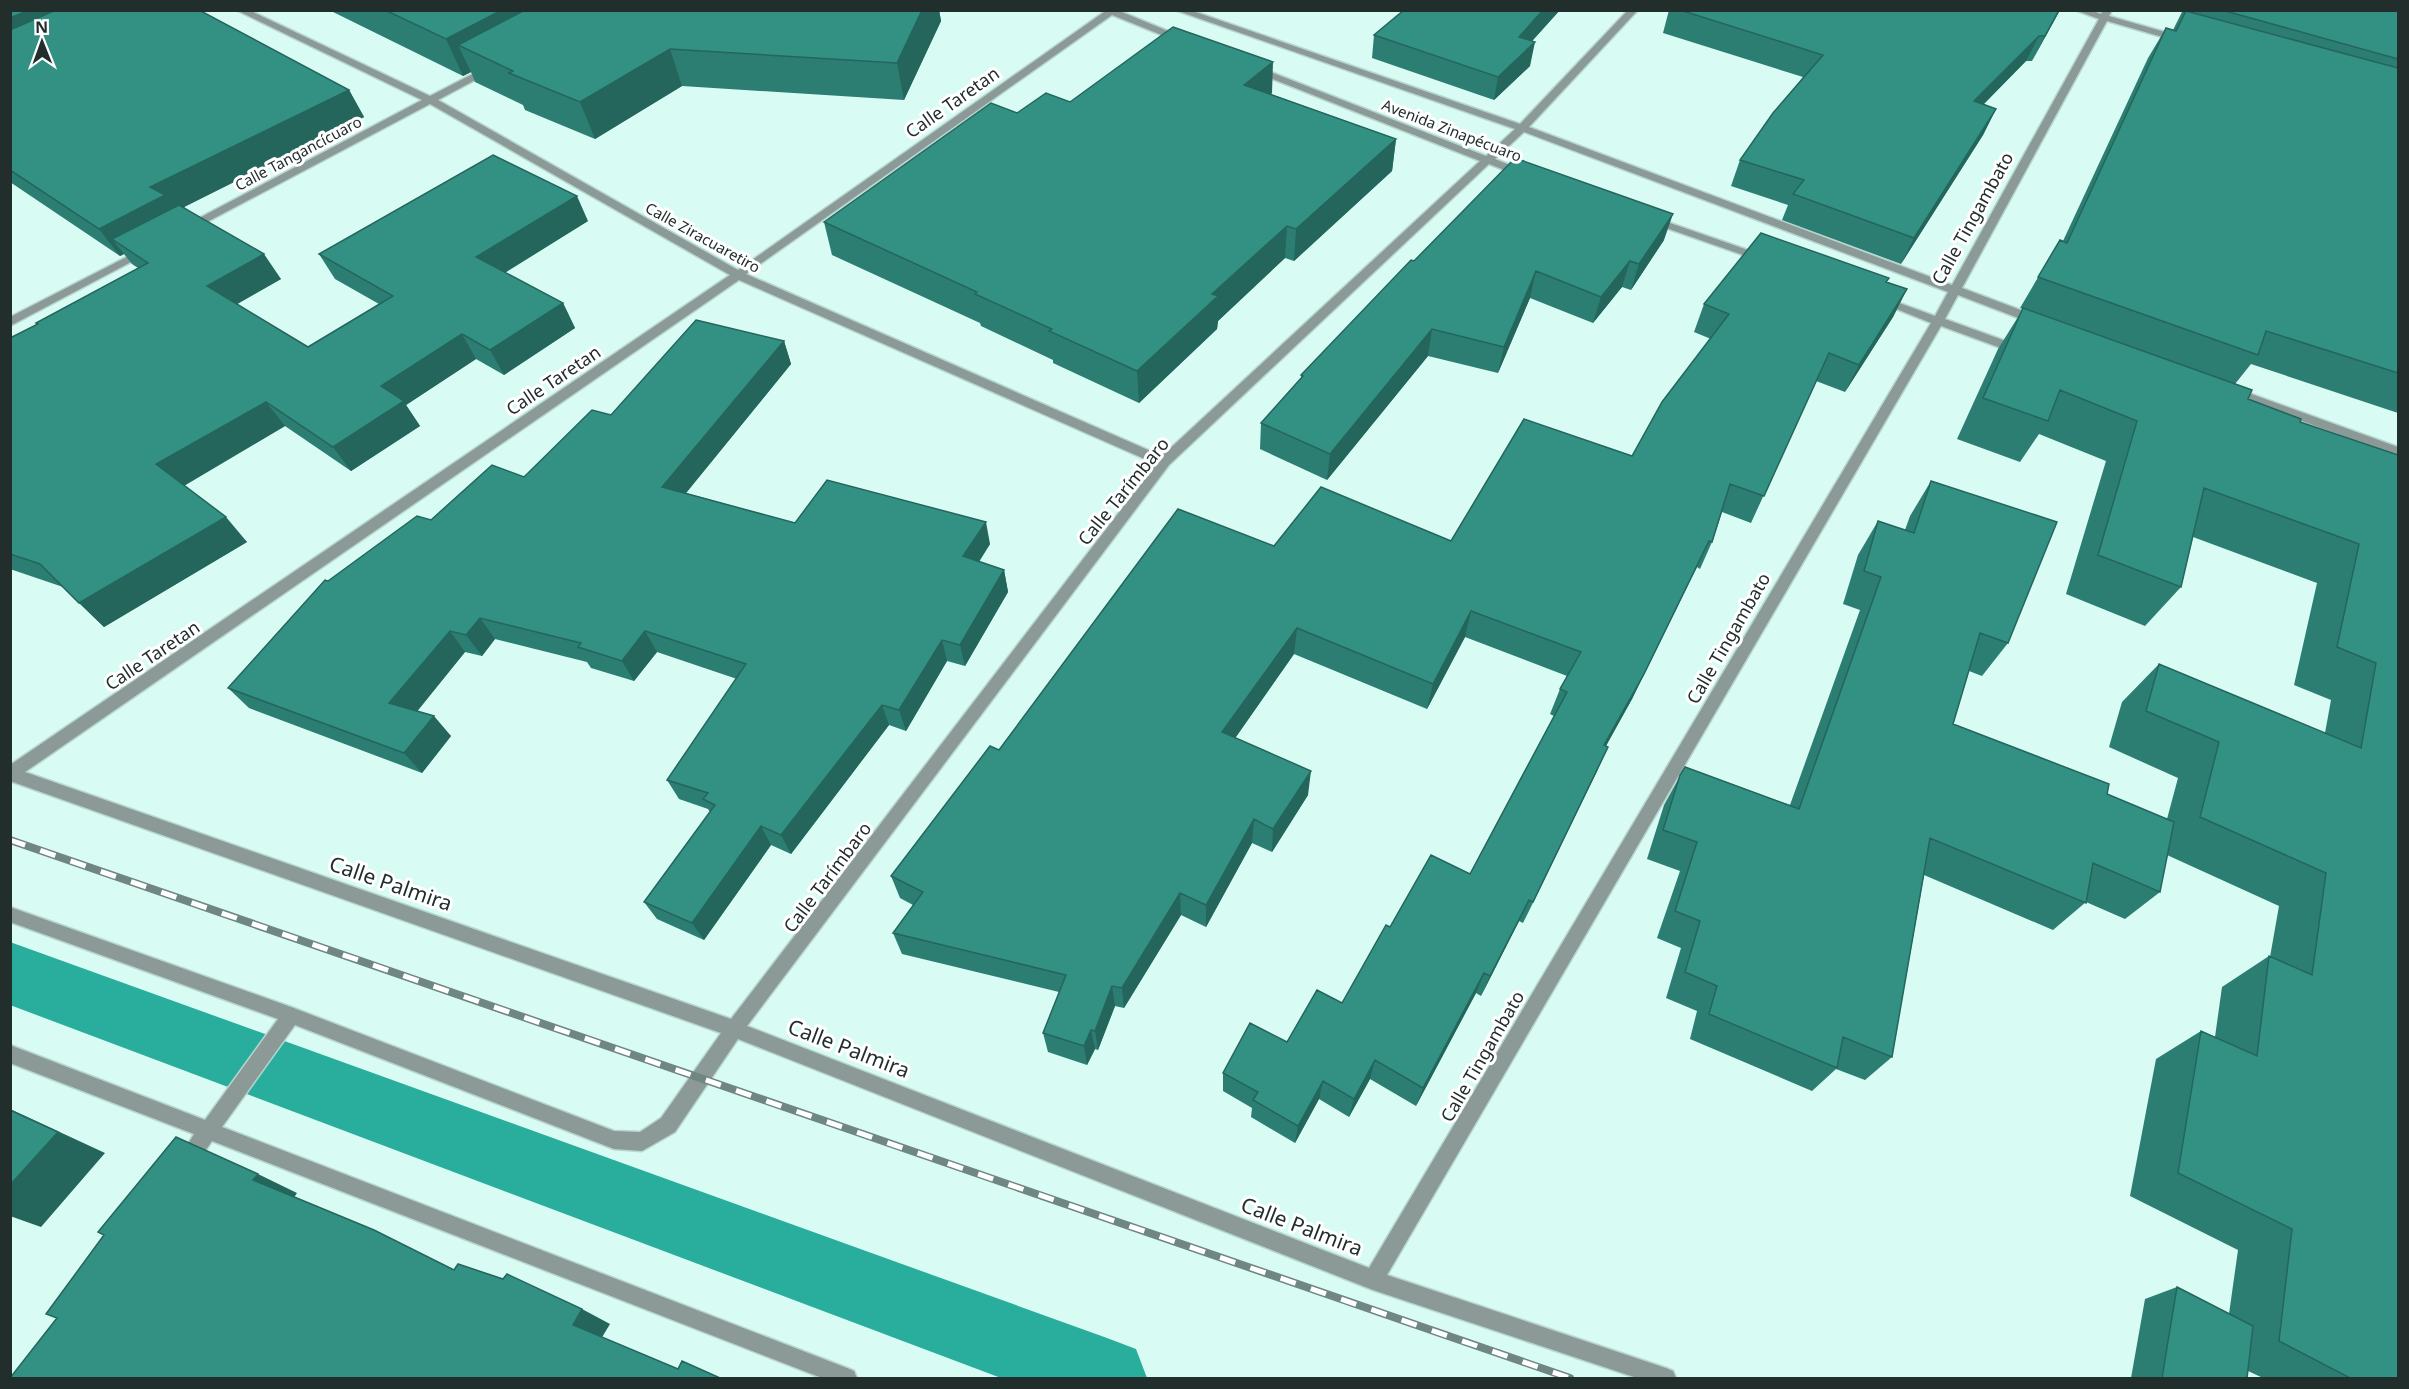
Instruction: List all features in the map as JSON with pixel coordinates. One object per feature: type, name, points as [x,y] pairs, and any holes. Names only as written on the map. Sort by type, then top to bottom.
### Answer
[{"type":"street","name":"Calle Ziracuaretiro","points":[[240,10],[430,100],[738,275],[1164,462]]},
{"type":"street","name":"Avenida Zinapécuaro","points":[[1179,10],[1522,128],[2055,327]]},
{"type":"street","name":"Calle Tarímbaro","points":[[10,914],[288,1020],[614,1140],[642,1142],[668,1125],[734,1029],[1164,462],[1522,128],[1634,10]]},
{"type":"street","points":[[2079,10],[2106,14],[2195,43]]},
{"type":"street","points":[[1110,11],[1188,43]]},
{"type":"street","name":"Calle Taretan","points":[[10,774],[738,275],[1110,11]]},
{"type":"street","name":"Calle Tingambato","points":[[1373,1280],[1938,321],[2106,14]]},
{"type":"street","name":"Calle Tangancícuaro","points":[[178,233],[500,63]]},
{"type":"street","name":"Avenida Zinapécuaro","points":[[1244,64],[1532,177]]},
{"type":"street","points":[[1634,213],[1780,265]]},
{"type":"street","points":[[10,322],[157,244]]},
{"type":"street","points":[[1870,297],[2028,354]]},
{"type":"street","points":[[2221,387],[2398,452]]},
{"type":"street","name":"Calle Palmira","points":[[10,774],[734,1029],[1373,1280],[1666,1378]]},
{"type":"street","points":[[175,1178],[288,1020]]},
{"type":"street","points":[[10,1054],[211,1125],[847,1378]]},
{"type":"building","points":[[10,10],[29,10],[10,18]]},
{"type":"building","points":[[56,10],[199,10],[349,90],[150,187],[165,195],[99,229],[10,170],[10,30]]},
{"type":"building","points":[[385,10],[502,10],[446,39]]},
{"type":"building","points":[[525,10],[922,10],[897,63],[670,49],[580,102],[509,73],[513,71],[458,45]]},
{"type":"building","points":[[1404,10],[1543,10],[1519,37],[1535,42],[1498,77],[1374,35]]},
{"type":"building","points":[[1680,10],[2059,10],[2045,36],[2039,36],[1974,101],[1996,109],[1914,238],[1793,194],[1804,180],[1740,160],[1773,113],[1823,55]]},
{"type":"building","points":[[2222,10],[2398,10],[2398,59]]},
{"type":"building","points":[[2186,11],[2398,68],[2398,373],[2266,331],[2258,355],[2038,277],[2060,240],[2067,243],[2166,28],[2176,31]]},
{"type":"building","points":[[1173,27],[1273,62],[1244,85],[1396,139],[1296,229],[1287,226],[1212,294],[1218,296],[1137,371],[1049,331],[1052,329],[975,294],[977,292],[824,222],[991,103],[1017,113],[1046,93],[1070,102]]},
{"type":"building","points":[[493,155],[577,196],[476,257],[563,303],[490,350],[462,334],[381,386],[404,401],[333,447],[266,402],[156,464],[226,517],[79,603],[40,564],[10,554],[10,338],[148,263],[112,239],[179,205],[264,254],[207,286],[308,347],[393,296],[319,254]]},
{"type":"building","points":[[1515,158],[1673,214],[1639,264],[1630,261],[1601,297],[1536,271],[1504,347],[1432,329],[1330,454],[1261,423],[1303,376],[1301,375],[1411,260],[1414,261]]},
{"type":"building","points":[[1761,233],[1889,278],[1886,282],[1907,289],[1859,365],[1829,353],[1764,496],[1730,484],[1712,542],[1709,541],[1644,674],[1604,745],[1608,747],[1533,902],[1529,900],[1490,976],[1484,973],[1423,1088],[1375,1060],[1354,1099],[1323,1081],[1298,1126],[1253,1100],[1258,1092],[1223,1073],[1250,1023],[1287,1042],[1317,990],[1342,1003],[1386,925],[1390,927],[1431,855],[1470,874],[1567,692],[1560,689],[1581,652],[1471,611],[1433,684],[1297,628],[1222,732],[1311,771],[1273,829],[1254,819],[1206,905],[1180,893],[1122,988],[1112,986],[1095,1031],[1091,1030],[1084,1046],[1043,1033],[1066,975],[893,933],[923,892],[891,876],[990,746],[999,750],[1178,509],[1274,546],[1321,487],[1451,541],[1524,419],[1632,456],[1662,402],[1729,314],[1704,304]]},
{"type":"building","points":[[2023,308],[2252,390],[2248,399],[2301,419],[2300,422],[2398,455],[2398,1378],[2350,1378],[2279,1341],[2292,1229],[2178,1173],[2201,1031],[2257,1056],[2269,956],[2312,975],[2326,873],[2200,817],[2219,742],[2146,711],[2159,664],[2361,748],[2376,663],[2337,647],[2359,544],[2204,488],[2181,587],[2098,555],[2137,421],[2060,390],[2048,421],[1983,398]]},
{"type":"building","points":[[696,320],[784,341],[662,487],[795,523],[827,480],[986,522],[963,556],[1004,570],[960,645],[942,640],[899,710],[882,705],[781,835],[761,826],[692,923],[644,902],[715,805],[703,799],[708,793],[667,780],[746,664],[645,631],[622,661],[578,647],[581,643],[480,618],[466,635],[450,631],[389,703],[434,716],[404,753],[228,688],[325,580],[328,581],[417,516],[431,520],[492,465],[524,477],[592,410],[611,415]]},
{"type":"building","points":[[1931,481],[2057,522],[2008,643],[1980,633],[1953,724],[2109,784],[2107,794],[2174,822],[2160,892],[2093,863],[2086,903],[1930,838],[1892,1057],[1843,1037],[1837,1068],[1709,1014],[1717,986],[1685,972],[1700,921],[1675,911],[1697,842],[1663,830],[1680,775],[1685,767],[1799,809],[1881,577],[1864,571],[1878,521],[1914,533]]},
{"type":"building","points":[[10,1110],[58,1132],[10,1185]]},
{"type":"building","points":[[176,1137],[258,1174],[253,1180],[374,1230],[454,1270],[458,1264],[503,1279],[507,1274],[582,1309],[573,1325],[678,1369],[682,1361],[720,1378],[10,1378],[57,1318],[46,1314],[104,1235],[98,1232]]},
{"type":"building","points":[[2177,1287],[2253,1326],[2247,1378],[2162,1378]]},
{"type":"waterway","points":[[10,973],[1107,1378]]},
{"type":"railway","points":[[10,840],[1570,1378]]}]
